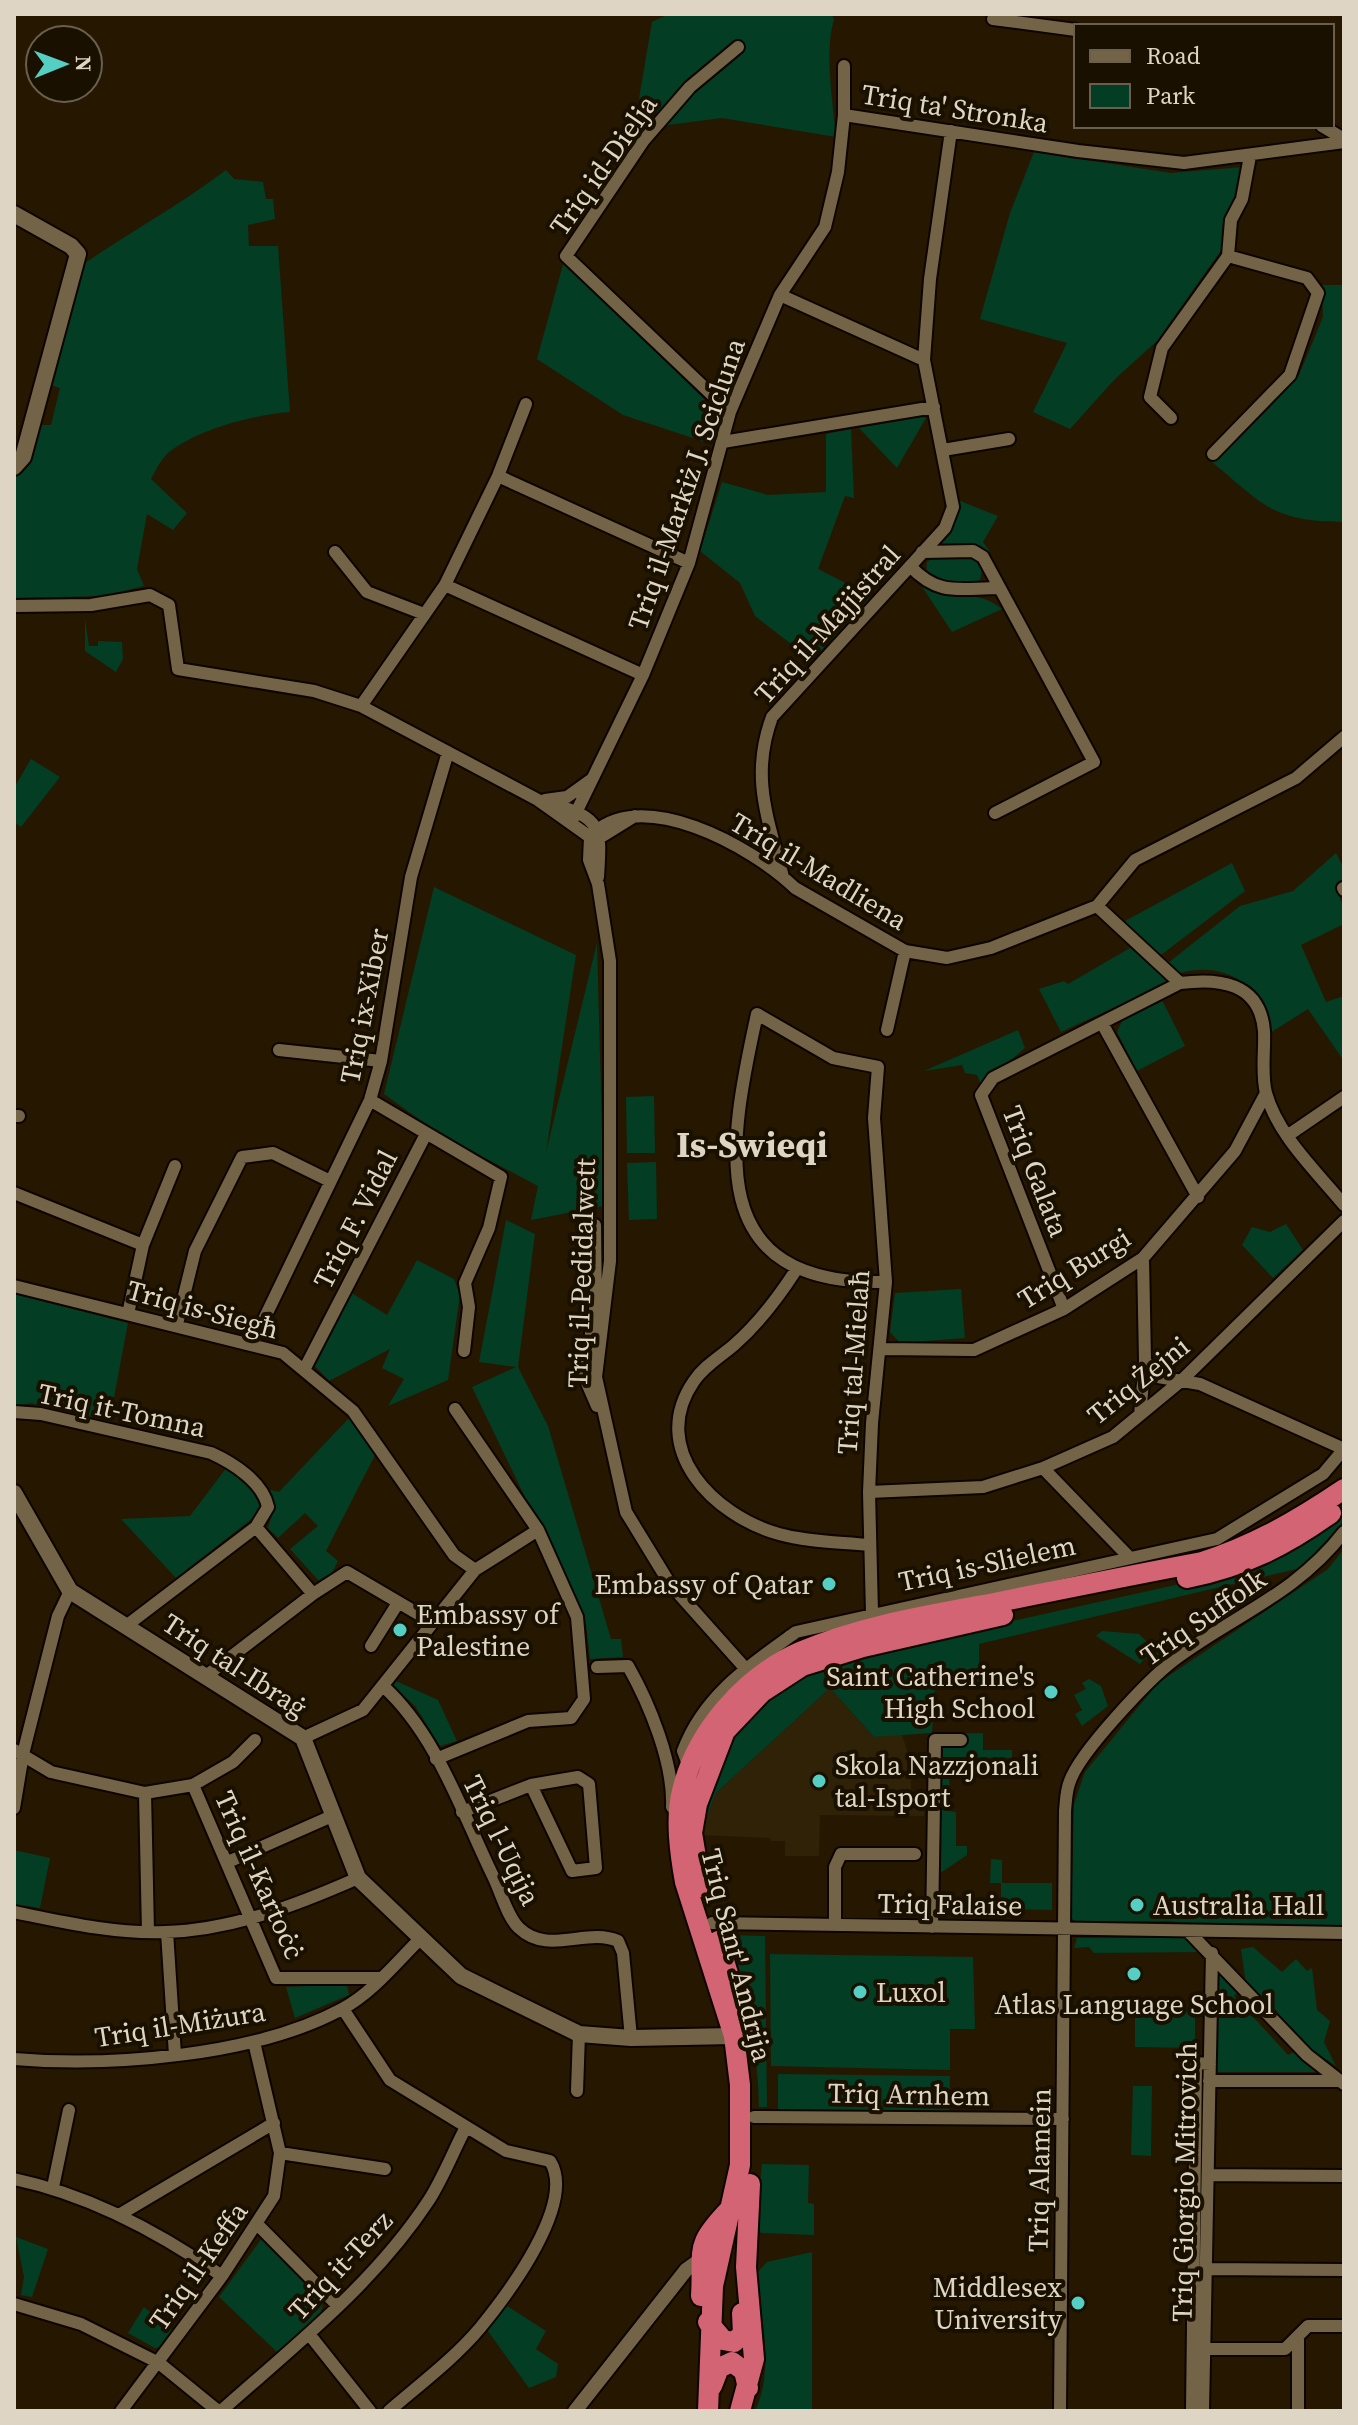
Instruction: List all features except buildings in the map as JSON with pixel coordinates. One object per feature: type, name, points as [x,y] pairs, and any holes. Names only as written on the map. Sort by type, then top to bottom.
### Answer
[{"type":"highway","name":"Triq Sant' Andrija","points":[[740,2411],[754,2359],[741,2206],[741,2118],[734,2036],[685,1882],[680,1855],[681,1794],[686,1759],[715,1721],[755,1680],[798,1653],[859,1631],[1202,1562],[1245,1549],[1281,1530],[1344,1489]]},
{"type":"highway","name":"Triq Sant' Andrija","points":[[706,2320],[713,2286],[741,2206],[754,2117],[746,2034],[696,1873],[692,1833],[697,1804],[725,1731],[762,1692],[802,1666],[863,1647],[1248,1563],[1288,1544],[1344,1503]]},
{"type":"highway","points":[[709,2404],[701,2378],[706,2320],[700,2260],[705,2237],[741,2206]]},
{"type":"highway","points":[[706,2320],[728,2342],[736,2341],[743,2334],[736,2258],[741,2206]]},
{"type":"highway","points":[[709,2404],[717,2371],[732,2362],[744,2371],[748,2389]]},
{"type":"main road","points":[[14,214],[71,246],[78,254],[23,457],[14,467]]},
{"type":"main road","name":"Triq tal-Ibraġ","points":[[14,1493],[70,1591],[303,1738],[358,1878],[419,1940],[461,1976],[579,2034],[631,2038],[734,2036]]},
{"type":"street","points":[[993,19],[1074,30]]},
{"type":"street","name":"Triq id-Dielja","points":[[730,412],[566,256],[644,140],[690,87],[738,47]]},
{"type":"street","name":"Triq il-Markiż J. Scicluna","points":[[572,816],[643,675],[689,563],[730,412],[780,295],[825,227],[838,172],[844,115],[844,66]]},
{"type":"street","name":"Triq ta' Stronka","points":[[844,115],[1184,163],[1250,156],[1344,140]]},
{"type":"street","points":[[1325,128],[1344,140]]},
{"type":"street","points":[[951,131],[930,279],[924,360],[943,450],[1009,439]]},
{"type":"street","points":[[1171,418],[1150,397],[1162,348],[1228,256],[1231,220],[1242,199],[1250,156]]},
{"type":"street","points":[[1213,454],[1290,375],[1318,293],[1307,278],[1228,256]]},
{"type":"street","points":[[780,295],[924,360]]},
{"type":"street","points":[[361,706],[445,585],[498,476],[526,404]]},
{"type":"street","points":[[723,442],[934,407]]},
{"type":"street","name":"Triq il-Majjistral","points":[[783,877],[759,783],[762,744],[772,717],[945,528],[953,507],[943,450]]},
{"type":"street","points":[[498,476],[689,563]]},
{"type":"street","points":[[335,552],[367,592],[424,614]]},
{"type":"street","points":[[922,552],[978,553],[1094,762],[995,813]]},
{"type":"street","points":[[910,566],[926,583],[937,588],[999,588]]},
{"type":"street","points":[[445,585],[643,675]]},
{"type":"street","points":[[14,606],[91,605],[150,595],[169,605],[178,669],[314,691],[361,706],[572,816],[596,834]]},
{"type":"street","name":"Triq il-Madliena","points":[[596,834],[637,815],[676,821],[710,833],[783,877],[795,888],[905,951],[947,958],[991,948],[1097,906],[1135,860],[1296,778],[1344,737]]},
{"type":"street","name":"Triq ix-Xiber","points":[[252,1344],[370,1100],[381,1061],[411,877],[448,752]]},
{"type":"street","name":"Triq il-Markiż J. Scicluna","points":[[538,800],[567,797],[593,778]]},
{"type":"street","points":[[572,816],[575,791]]},
{"type":"street","name":"Triq il-Pedidalwett","points":[[596,834],[589,860],[598,884],[610,976],[610,1261],[596,1377],[626,1512],[670,1584],[745,1668]]},
{"type":"street","points":[[1097,906],[1180,983]]},
{"type":"street","points":[[887,1030],[905,951]]},
{"type":"street","points":[[1198,1197],[1103,1025],[1180,983],[1227,981],[1251,998],[1263,1026],[1266,1093],[1287,1136],[1344,1205]]},
{"type":"street","name":"Triq tal-Mielaħ","points":[[796,1270],[769,1250],[749,1228],[739,1199],[739,1124],[757,1014],[833,1058],[878,1067],[874,1118],[886,1282],[872,1423],[869,1492],[872,1613]]},
{"type":"street","name":"Triq Galata","points":[[1064,1309],[981,1095],[993,1078],[1103,1025]]},
{"type":"street","points":[[279,1050],[381,1061]]},
{"type":"street","name":"Triq Burgi","points":[[881,1349],[974,1350],[1064,1309],[1143,1258],[1235,1151],[1266,1093]]},
{"type":"street","points":[[1287,1136],[1344,1097]]},
{"type":"street","points":[[370,1100],[501,1177],[489,1228],[465,1283],[469,1307],[464,1351]]},
{"type":"street","name":"Triq F. Vidal","points":[[305,1368],[426,1134]]},
{"type":"street","points":[[177,1324],[195,1251],[242,1157],[273,1153],[330,1181]]},
{"type":"street","points":[[128,1314],[143,1245],[175,1166]]},
{"type":"street","points":[[14,1193],[143,1245]]},
{"type":"street","name":"Triq Żejni","points":[[869,1492],[983,1487],[1043,1468],[1113,1437],[1182,1380],[1344,1221]]},
{"type":"street","points":[[595,1225],[596,1304],[584,1376],[604,1420]]},
{"type":"street","points":[[1140,1415],[1145,1361],[1143,1258]]},
{"type":"street","points":[[869,1545],[778,1534],[726,1509],[714,1502],[688,1472],[677,1440],[680,1412],[693,1382],[770,1309],[796,1270],[851,1283],[886,1282]]},
{"type":"street","name":"Triq is-Siegħ","points":[[14,1286],[177,1324],[283,1353],[305,1368],[353,1411],[454,1555],[475,1570]]},
{"type":"street","points":[[1145,1361],[1158,1377],[1200,1384],[1344,1449]]},
{"type":"street","points":[[436,1759],[528,1721],[571,1718],[584,1699],[577,1617],[538,1530],[455,1409]]},
{"type":"street","name":"Triq it-Tomna","points":[[14,1412],[41,1414],[211,1453],[228,1461],[265,1493],[268,1507],[256,1527]]},
{"type":"street","name":"Triq is-Slielem","points":[[686,1759],[713,1698],[745,1668],[796,1632],[1128,1556],[1217,1539],[1323,1474],[1344,1449]]},
{"type":"street","points":[[1043,1468],[1128,1556]]},
{"type":"street","points":[[126,1626],[256,1527],[313,1594]]},
{"type":"street","points":[[303,1738],[363,1710],[475,1570],[538,1530]]},
{"type":"street","name":"Triq Suffolk","points":[[1067,1930],[1065,1811],[1070,1780],[1087,1754],[1174,1660],[1268,1603],[1327,1554],[1344,1532]]},
{"type":"street","points":[[206,1676],[313,1594],[347,1572],[432,1622]]},
{"type":"street","points":[[14,1808],[19,1752],[58,1616],[70,1591]]},
{"type":"street","points":[[371,1646],[398,1603]]},
{"type":"street","points":[[597,1667],[628,1666],[648,1700],[673,1796],[672,1828],[680,1855]]},
{"type":"street","name":"Triq l-Uqija","points":[[383,1686],[408,1709],[519,1928],[548,1943],[606,1935],[618,1941],[623,1953],[631,2038]]},
{"type":"street","points":[[19,1752],[51,1772],[145,1793],[193,1785],[233,1762],[255,1740]]},
{"type":"street","points":[[932,1927],[935,1740],[961,1740]]},
{"type":"street","points":[[664,1762],[686,1759]]},
{"type":"street","points":[[462,1812],[531,1785],[578,1777],[589,1784],[596,1868],[572,1871],[531,1785]]},
{"type":"street","name":"Triq il-Kartoċċ","points":[[193,1785],[276,1978],[381,1978]]},
{"type":"street","points":[[145,1793],[148,1932]]},
{"type":"street","points":[[228,1862],[332,1816]]},
{"type":"street","points":[[835,1925],[835,1867],[841,1854],[915,1854]]},
{"type":"street","points":[[14,1912],[90,1927],[167,1932],[252,1919],[358,1878]]},
{"type":"street","name":"Triq Falaise","points":[[712,1923],[1344,1933]]},
{"type":"street","name":"Triq Alamein","points":[[1060,2411],[1067,1930]]},
{"type":"street","points":[[1188,1931],[1307,2055],[1342,2082]]},
{"type":"street","points":[[167,1932],[175,2055]]},
{"type":"street","name":"Triq il-Miżura","points":[[14,2059],[78,2064],[175,2055],[254,2042],[343,2009],[381,1978],[419,1940]]},
{"type":"street","name":"Triq Giorgio Mitrovich","points":[[1203,2411],[1212,1953]]},
{"type":"street","points":[[343,2009],[390,2080],[465,2129],[506,2151],[550,2161],[557,2171],[553,2214],[521,2271],[479,2329],[389,2411]]},
{"type":"street","points":[[577,2091],[579,2034]]},
{"type":"street","name":"Triq il-Keffa","points":[[121,2411],[222,2276],[274,2196],[280,2153],[254,2042]]},
{"type":"street","points":[[1192,2411],[1196,2063],[1210,2064]]},
{"type":"street","points":[[1209,2081],[1342,2082]]},
{"type":"street","points":[[53,2187],[69,2110]]},
{"type":"street","name":"Triq Arnhem","points":[[754,2117],[1063,2119]]},
{"type":"street","points":[[119,2215],[274,2123]]},
{"type":"street","name":"Triq it-Terz","points":[[220,2411],[309,2334],[372,2273],[430,2198],[465,2129]]},
{"type":"street","points":[[280,2153],[385,2169]]},
{"type":"street","points":[[1208,2175],[1344,2176]]},
{"type":"street","points":[[14,2179],[53,2187],[119,2215],[174,2242],[222,2276]]},
{"type":"street","points":[[258,2225],[338,2306]]},
{"type":"street","points":[[579,2409],[686,2270],[700,2260]]},
{"type":"street","points":[[1206,2269],[1344,2270]]},
{"type":"street","points":[[14,2304],[81,2324],[159,2363],[220,2411]]},
{"type":"street","points":[[1205,2349],[1285,2349],[1308,2326],[1344,2326]]},
{"type":"street","points":[[309,2334],[370,2411]]},
{"type":"street","points":[[1298,2337],[1298,2411]]},
{"type":"shaded area","name":"Skola Nazzjonali tal-Isport","points":[[830,1688],[874,1737],[902,1734],[911,1764],[911,1792],[924,1793],[924,1816],[820,1815],[819,1856],[785,1856],[785,1841],[771,1841],[769,1838],[700,1835],[716,1793]]},
{"type":"green space","points":[[669,14],[832,14],[829,61],[836,137],[722,118],[637,129],[636,116],[652,22]]},
{"type":"green space","points":[[1034,152],[1171,173],[1243,167],[1238,195],[1225,224],[1222,249],[1157,341],[1115,379],[1070,429],[1033,412],[1067,343],[980,319],[1010,213]]},
{"type":"green space","points":[[226,170],[234,179],[263,182],[266,199],[273,199],[275,219],[248,225],[249,246],[278,246],[290,412],[260,416],[211,430],[169,452],[151,479],[187,513],[173,530],[147,514],[137,569],[144,586],[103,596],[14,598],[14,480],[28,456],[37,425],[51,425],[60,388],[51,385],[85,263]]},
{"type":"green space","points":[[564,261],[711,406],[719,428],[714,445],[623,415],[537,359]]},
{"type":"green space","points":[[1322,285],[1344,285],[1344,522],[1300,518],[1271,508],[1212,462],[1299,375],[1323,317]]},
{"type":"green space","points":[[920,416],[926,418],[897,468],[859,428]]},
{"type":"green space","points":[[851,429],[854,498],[845,496],[818,569],[873,597],[809,663],[795,647],[755,616],[740,583],[700,551],[722,482],[768,495],[826,492],[826,434]]},
{"type":"green space","points":[[960,501],[998,516],[983,542],[990,552],[980,545],[940,548]]},
{"type":"green space","points":[[935,556],[969,556],[978,560],[982,570],[980,580],[970,584],[931,581],[926,572],[927,562]]},
{"type":"green space","points":[[919,582],[939,593],[981,598],[1002,609],[952,632]]},
{"type":"green space","points":[[85,619],[89,646],[98,646],[98,641],[122,642],[123,659],[116,672],[85,651]]},
{"type":"green space","points":[[31,759],[60,777],[21,827],[14,822],[14,788]]},
{"type":"green space","points":[[1336,853],[1344,869],[1344,883],[1336,889],[1344,908],[1344,924],[1301,945],[1326,1002],[1344,996],[1344,1061],[1308,1009],[1270,1033],[1260,1002],[1240,981],[1213,970],[1180,973],[1168,963],[1240,906],[1293,891]]},
{"type":"green space","points":[[1232,863],[1245,891],[1157,958],[1125,921]]},
{"type":"green space","points":[[434,887],[576,955],[546,1152],[597,943],[604,1206],[531,1220],[538,1186],[438,1133],[384,1094]]},
{"type":"green space","points":[[1130,948],[1171,981],[1061,1032],[1039,989],[1064,981],[1068,984]]},
{"type":"green space","points":[[1162,1000],[1185,1046],[1137,1071],[1117,1032],[1122,1021]]},
{"type":"green space","points":[[1018,1030],[1025,1048],[981,1085],[977,1075],[965,1073],[962,1065],[924,1071]]},
{"type":"green space","points":[[654,1096],[655,1153],[627,1153],[626,1097]]},
{"type":"green space","points":[[656,1162],[657,1219],[629,1220],[627,1163]]},
{"type":"green space","points":[[506,1220],[535,1234],[518,1367],[548,1426],[611,1639],[621,1639],[623,1657],[590,1659],[586,1624],[472,1387],[516,1367],[479,1362]]},
{"type":"green space","points":[[1286,1224],[1303,1250],[1273,1278],[1242,1245],[1252,1227],[1270,1232]]},
{"type":"green space","points":[[417,1260],[454,1279],[460,1295],[448,1380],[388,1406],[404,1379],[382,1368],[390,1349],[329,1381],[314,1365],[350,1292],[387,1315]]},
{"type":"green space","points":[[961,1289],[965,1338],[900,1343],[890,1332],[895,1293]]},
{"type":"green space","points":[[14,1294],[128,1323],[109,1424],[31,1403],[14,1406]]},
{"type":"green space","points":[[349,1418],[376,1453],[326,1551],[338,1561],[330,1577],[319,1581],[290,1549],[318,1526],[305,1513],[278,1538],[268,1528],[275,1505],[270,1490],[279,1492]]},
{"type":"green space","points":[[227,1467],[263,1501],[258,1514],[176,1578],[121,1519],[190,1516]]},
{"type":"green space","points":[[1344,1514],[1339,1531],[1305,1567],[979,1644],[979,1688],[935,1689],[932,1733],[874,1737],[830,1688],[716,1793],[700,1835],[715,1763],[739,1728],[774,1695],[808,1672],[854,1656],[1252,1568],[1295,1549]]},
{"type":"green space","points":[[1344,1549],[1344,1930],[1193,1925],[1169,1921],[1076,1922],[1071,1918],[1074,1804],[1085,1772],[1158,1683],[1328,1569]]},
{"type":"green space","points":[[1102,1631],[1139,1634],[1163,1658],[1155,1663],[1145,1658],[1140,1664],[1096,1636]]},
{"type":"green space","points":[[1089,1679],[1101,1686],[1108,1706],[1082,1726],[1075,1714],[1082,1710],[1074,1695],[1086,1689],[1082,1683]]},
{"type":"green space","points":[[396,1681],[438,1700],[457,1741],[440,1746],[415,1706],[393,1686]]},
{"type":"green space","points":[[983,1733],[983,1750],[1012,1750],[1012,1758],[950,1757],[949,1811],[956,1812],[956,1846],[967,1846],[967,1855],[936,1876],[937,1734]]},
{"type":"green space","points":[[14,1850],[50,1858],[40,1908],[14,1904]]},
{"type":"green space","points":[[991,1859],[1002,1860],[1002,1883],[1052,1883],[1052,1910],[1001,1909],[1001,1883],[990,1883]]},
{"type":"green space","points":[[729,1931],[731,1935],[765,1936],[767,2107],[759,2107],[756,2062],[748,2018],[723,1932]]},
{"type":"green space","points":[[1077,1938],[1187,1938],[1201,1952],[1094,1953],[1089,1947],[1074,1948]]},
{"type":"green space","points":[[1253,1947],[1282,1972],[1296,1959],[1307,1971],[1312,1968],[1317,2010],[1330,2021],[1324,2042],[1336,2066],[1306,2046],[1246,1984],[1241,1949]]},
{"type":"green space","name":"Luxol","points":[[770,1954],[973,1957],[975,2029],[950,2029],[950,2070],[771,2066]]},
{"type":"green space","points":[[1216,1967],[1240,1989],[1234,1996],[1288,2055],[1296,2051],[1318,2072],[1217,2072]]},
{"type":"green space","points":[[347,1984],[349,1995],[295,2018],[286,1987]]},
{"type":"green space","points":[[1195,2010],[1195,2048],[1135,2047],[1135,2011]]},
{"type":"green space","points":[[778,2074],[950,2076],[949,2112],[778,2110]]},
{"type":"green space","points":[[1133,2086],[1152,2086],[1151,2156],[1131,2155]]},
{"type":"green space","points":[[762,2164],[809,2165],[808,2203],[814,2204],[814,2235],[761,2233],[756,2222]]},
{"type":"green space","points":[[16,2237],[48,2249],[32,2297],[21,2295],[24,2277]]},
{"type":"green space","points":[[262,2238],[323,2301],[321,2312],[278,2353],[219,2297]]},
{"type":"green space","points":[[812,2252],[812,2411],[755,2411],[761,2395],[765,2361],[756,2274],[767,2262]]},
{"type":"green space","points":[[504,2304],[546,2331],[536,2349],[558,2364],[556,2377],[529,2388],[485,2327]]},
{"type":"green space","points":[[144,2307],[173,2331],[161,2347],[155,2348],[128,2333]]},
{"type":"place","name":"Embassy of Qatar","points":[[829,1584]]},
{"type":"place","name":"Embassy of Palestine","points":[[400,1630]]},
{"type":"place","name":"Saint Catherine's High School","points":[[1051,1692]]},
{"type":"place","name":"Skola Nazzjonali tal-Isport","points":[[819,1781]]},
{"type":"place","name":"Australia Hall","points":[[1137,1905]]},
{"type":"place","name":"Atlas Language School","points":[[1134,1974]]},
{"type":"place","name":"Luxol","points":[[860,1992]]},
{"type":"place","name":"Middlesex University","points":[[1078,2303]]},
{"type":"district","name":"Is-Swieqi","points":[[752,1144]]}]
